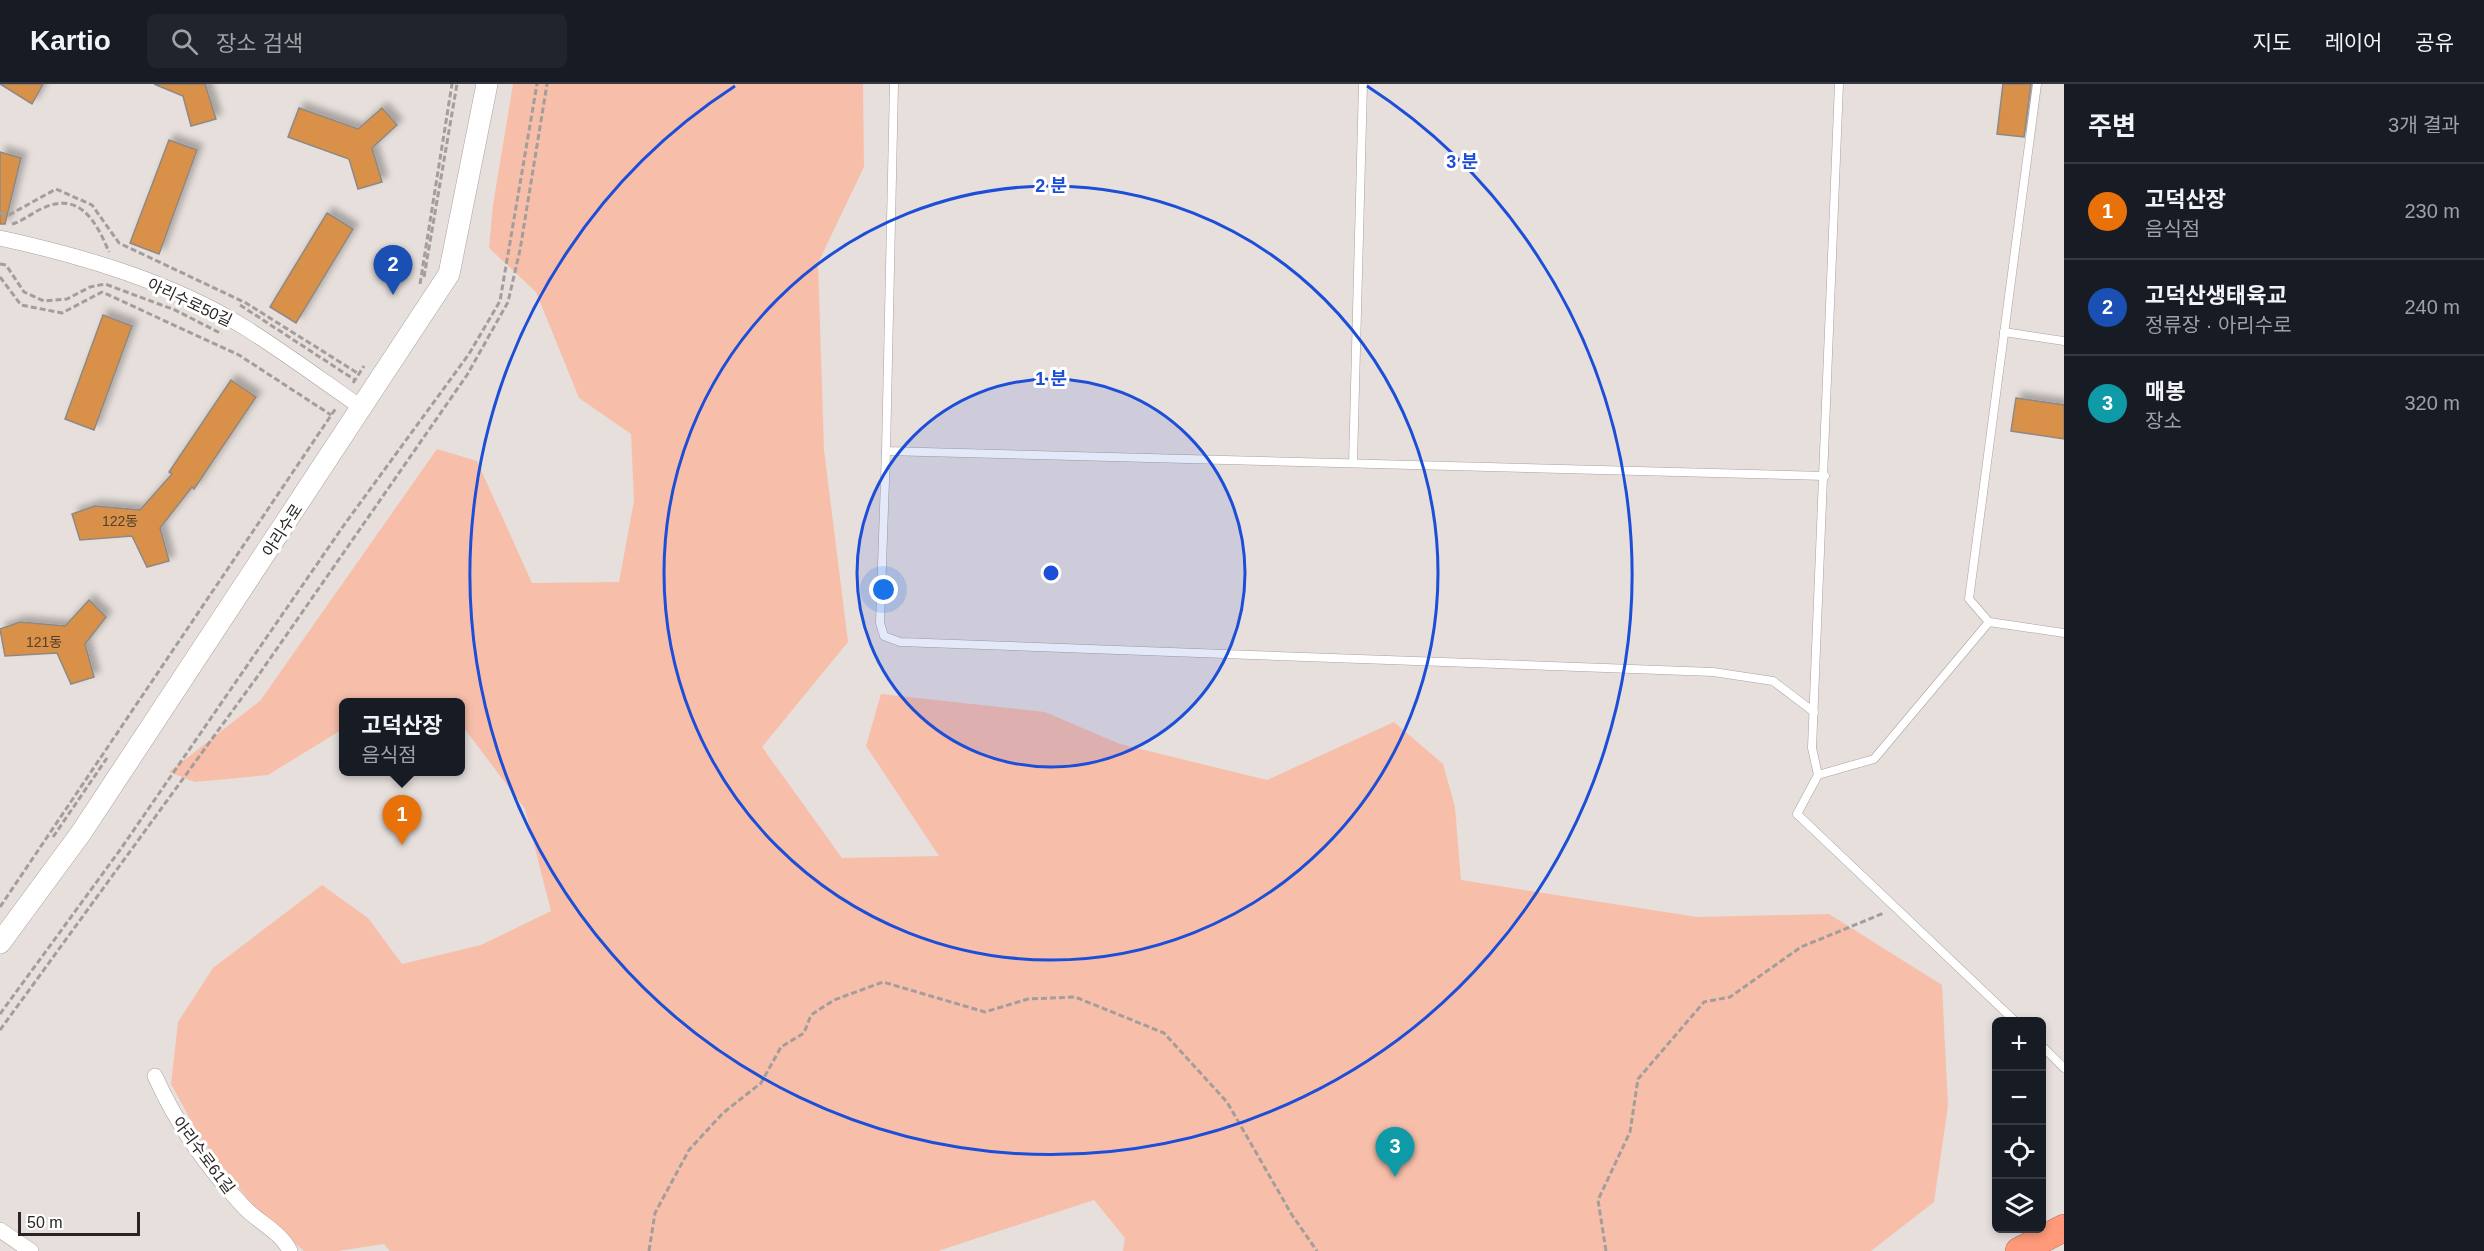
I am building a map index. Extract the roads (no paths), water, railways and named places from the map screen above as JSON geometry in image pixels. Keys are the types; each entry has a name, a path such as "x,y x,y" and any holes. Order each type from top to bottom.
{"highway":[{"path":"2019,1251 2064,1228"}],"main road":[{"name":"아리수로","path":"0,943 81,833 346,404 448,274 487,84"}],"street":[{"name":"아리수로50길","path":"0,238 69,253 183,295 243,327 346,404"},
{"name":"아리수로61길","path":"155,1076 168,1105 213,1173 245,1209 285,1240 290,1251"},
{"path":"0,1230 31,1251"}],"lane":[{"path":"894,84 880,623 884,636 900,642 1713,672 1773,681 1814,712"},
{"path":"1353,464 1363,84"},
{"path":"1839,84 1825,476 1812,748 1818,775 1797,814 2011,1017"},
{"path":"2037,84 1969,599 1989,622 2064,633"},
{"path":"2004,332 2064,341"},
{"path":"886,451 1825,476"},
{"path":"1818,775 1874,759 1989,622"},
{"path":"2046,1050 2064,1068"}],"place":[{"name":"고덕산생태육교","path":"393,295"},
{"name":"고덕산장","path":"402,845"},
{"name":"매봉","path":"1395,1177"}]}
